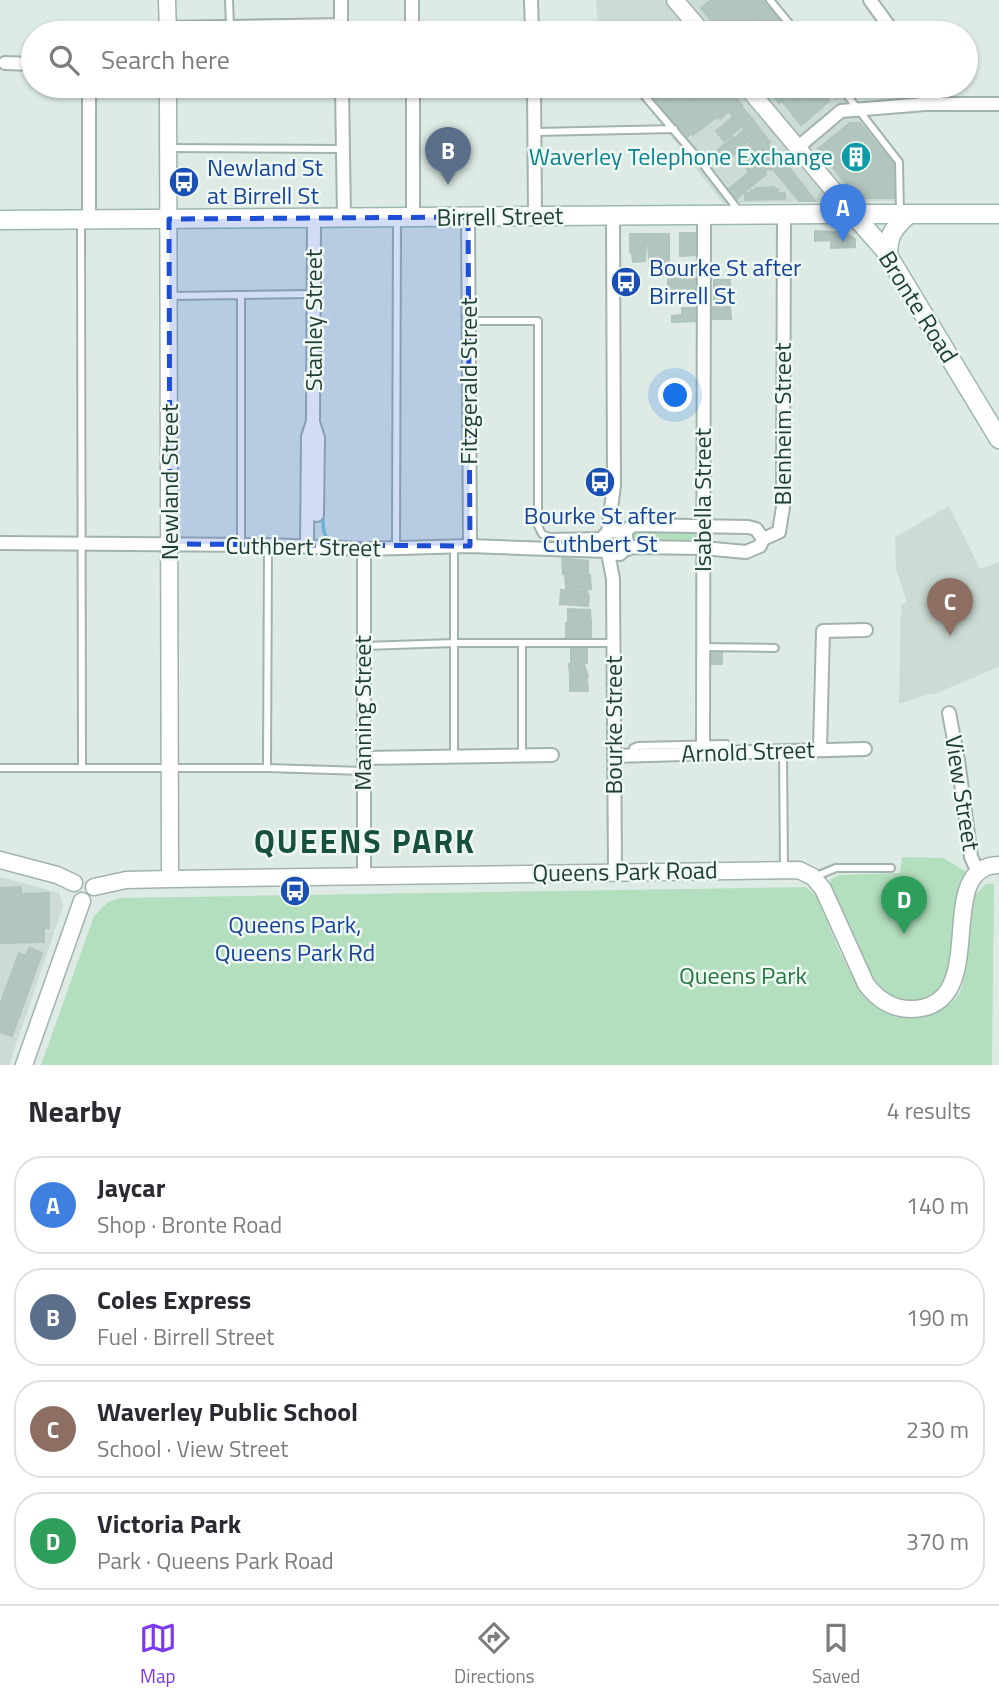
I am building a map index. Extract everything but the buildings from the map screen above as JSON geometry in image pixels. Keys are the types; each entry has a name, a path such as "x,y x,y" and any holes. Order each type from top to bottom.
{"main road":[{"name":"Birrell Street","path":"0,220 999,214"},
{"name":"Bronte Road","path":"854,215 873,234 999,439"},
{"path":"889,259 890,237 904,215"}],"street":[{"path":"167,0 168,21"},
{"path":"341,0 341,21"},
{"path":"412,0 412,21"},
{"path":"531,0 532,21"},
{"path":"675,0 692,21"},
{"path":"870,0 885,21"},
{"path":"5,63 21,64"},
{"path":"85,219 89,98"},
{"name":"Newland Street","path":"168,98 170,879"},
{"path":"342,98 344,218"},
{"path":"405,218 412,98"},
{"path":"535,98 535,216"},
{"name":"Bronte Road","path":"756,98 854,215"},
{"path":"924,98 925,104"},
{"path":"797,148 841,111 925,104 999,104"},
{"name":"Blenheim Street","path":"763,539 779,532 783,507 784,214"},
{"name":"Isabella Street","path":"703,744 704,215"},
{"path":"613,216 614,485 603,544 615,552 627,540 623,533 614,485"},
{"name":"Fitzgerald Street","path":"468,217 470,546"},
{"name":"Stanley Street","path":"314,218 313,421 318,438 317,516"},
{"name":"Stanley Street","path":"307,546 308,438 313,421"},
{"path":"623,533 637,524 755,528 763,539"},
{"path":"606,534 615,530 623,533"},
{"name":"Cuthbert Street","path":"0,543 268,545 364,549 470,546 615,552 633,547 746,551 760,546 763,539"},
{"name":"Manning Street","path":"364,549 364,877"},
{"name":"Bourke Street","path":"615,552 612,579 615,872"},
{"path":"821,749 823,631 866,630"},
{"name":"View Street","path":"949,713 971,857 978,873"},
{"name":"Arnold Street","path":"614,756 865,749"},
{"path":"364,765 454,757 552,755"},
{"path":"0,860 74,883 84,878 91,881 94,887 92,897 82,901 24,1065"},
{"path":"813,877 827,898 866,984 879,999 897,1008 908,1009 928,1006 940,999 951,986 957,968 969,885 978,873 989,866 999,866"},
{"name":"Queens Park Road","path":"94,887 126,880 784,869 799,870 813,877"},
{"path":"74,883 73,894 82,901"}],"lane":[{"path":"229,0 230,21"},
{"path":"770,0 787,21"},
{"path":"647,98 741,215"},
{"path":"849,98 900,162 904,215"},
{"path":"536,132 674,129"},
{"path":"169,148 342,149"},
{"path":"396,548 405,218"},
{"path":"82,768 81,543 85,219"},
{"path":"169,296 313,294"},
{"path":"241,296 241,545"},
{"path":"468,321 538,321 538,526 542,534 550,537 606,534"},
{"path":"267,768 268,545"},
{"path":"454,546 454,757"},
{"path":"522,643 522,755"},
{"path":"363,646 614,643"},
{"path":"703,648 775,648"},
{"name":"Arnold Street","path":"631,755 635,746 726,744"},
{"path":"783,752 784,869"},
{"path":"0,768 267,768 364,765"},
{"path":"813,877 836,869 891,868"}],"highlighted area":[{"path":"468,217 470,546 170,544 169,219"}],"shaded area":[{"path":"596,0 768,0 785,21 598,21"},
{"path":"640,98 845,98 898,165 895,201 723,203"},
{"path":"949,506 980,569 999,562 999,667 932,695 899,704 901,605 907,602 896,569 895,537"},
{"path":"0,877 59,893 63,906 9,1065 0,1065"}],"green space":[{"path":"695,532 696,542 632,542 631,533"},
{"path":"902,857 943,858 965,871 947,984 929,996 913,1001 900,1001 879,987 863,961 829,888 831,879 839,875 900,873"},
{"name":"Queens Park","path":"986,884 994,884 992,1065 41,1065 94,916 108,902 120,898 806,887 816,896 850,972 868,999 887,1013 914,1016 941,1010 959,994 967,962 972,898"}],"waterway":[{"path":"323,519 324,533 333,542"}],"place":[{"name":"Waverley Telephone Exchange","path":"856,157"},
{"name":"Newland St at Birrell St","path":"184,182"},
{"name":"Coles Express","path":"448,185"},
{"name":"Jaycar","path":"843,242"},
{"name":"Bourke St after Birrell St","path":"626,282"},
{"name":"Bourke St after Cuthbert St","path":"600,482"},
{"name":"Waverley Public School","path":"950,636"},
{"name":"Queens Park, Queens Park Rd","path":"295,891"},
{"name":"Victoria Park","path":"904,934"}],"district":[{"name":"QUEENS PARK","path":"365,842"}]}
